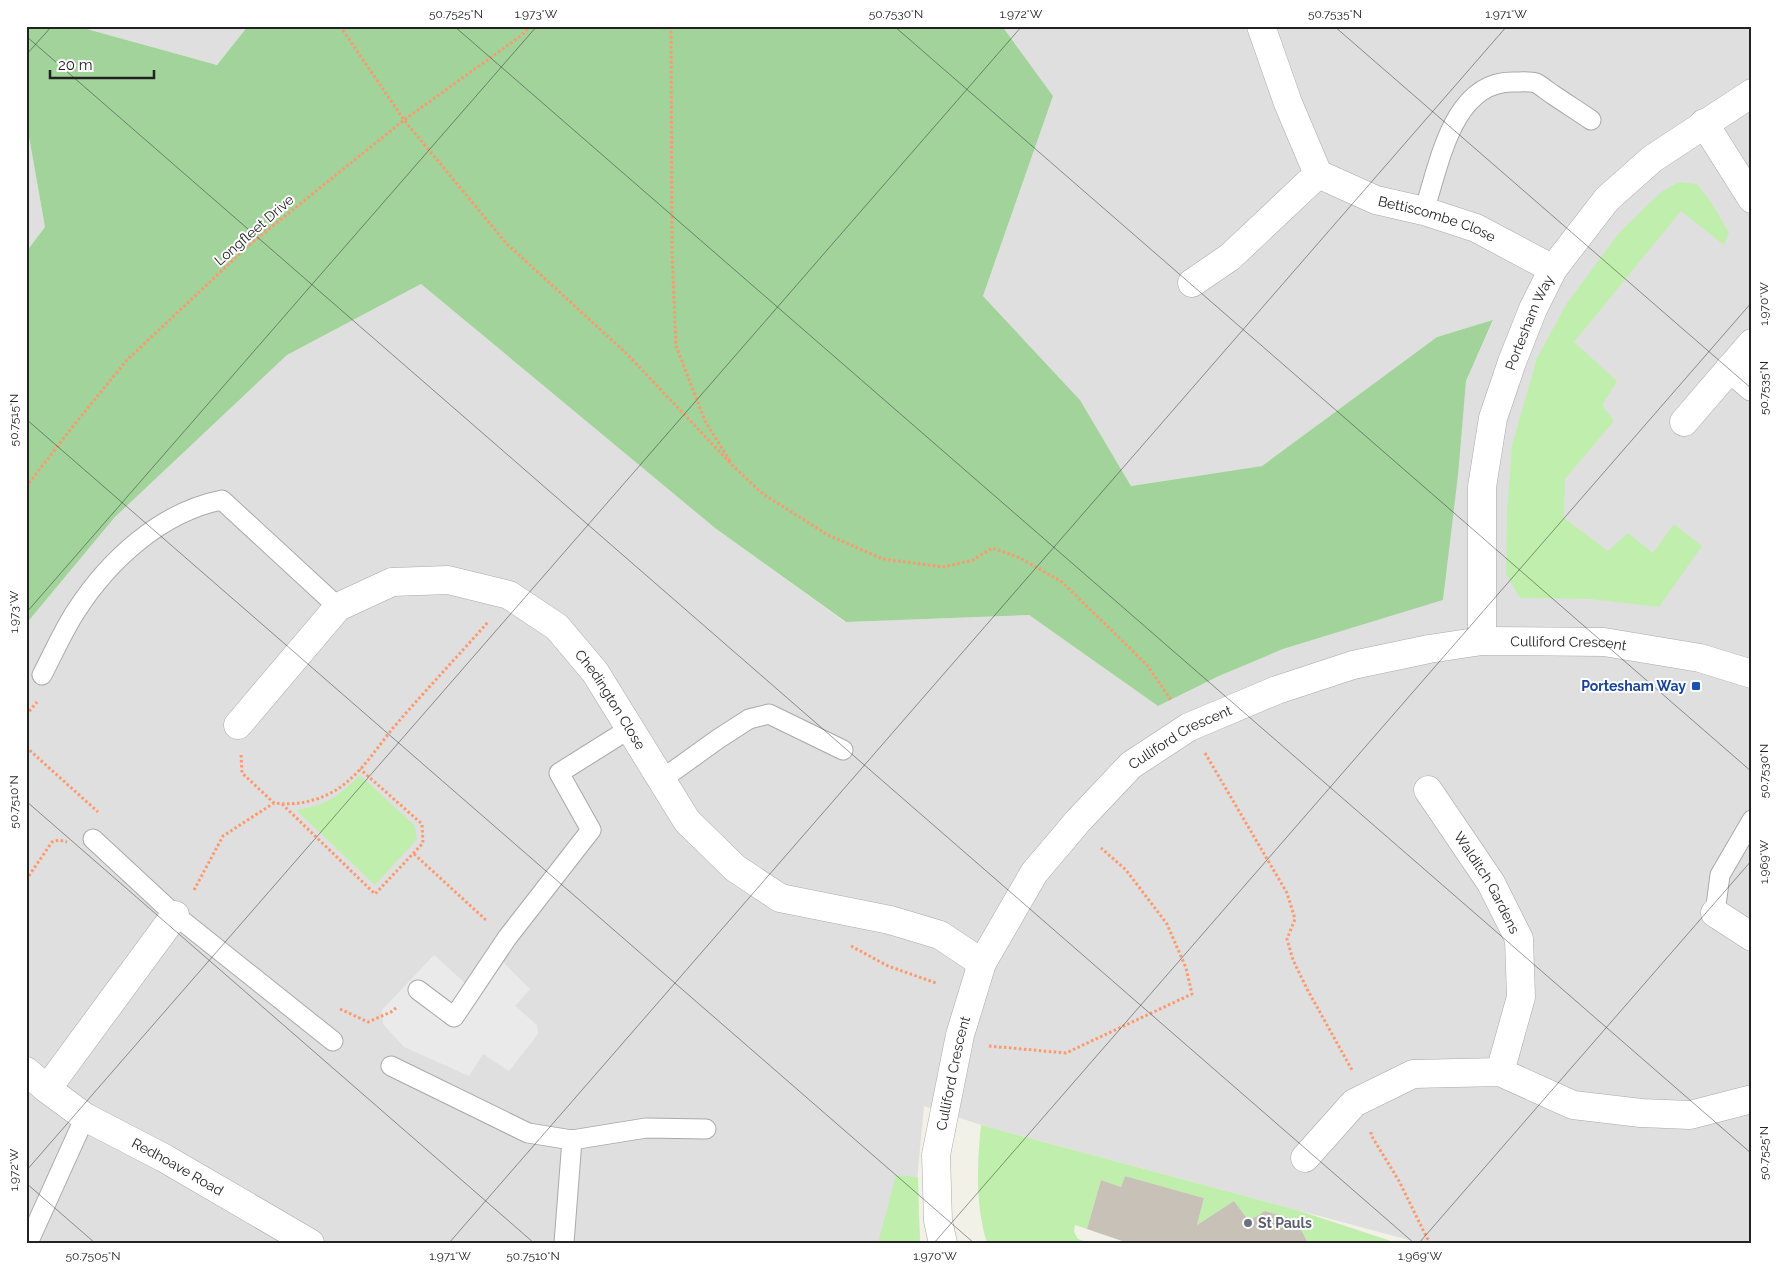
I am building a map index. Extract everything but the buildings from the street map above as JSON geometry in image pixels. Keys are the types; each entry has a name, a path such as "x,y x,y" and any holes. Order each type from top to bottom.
{"street":[{"path":"1192,283 1230,257 1318,174 1288,103 1261,26"},
{"name":"Portesham Way","path":"1482,641 1482,487 1493,418 1533,309 1553,269 1607,199 1652,159 1752,93"},
{"path":"1704,123 1752,199"},
{"name":"Bettiscombe Close","path":"1318,174 1376,200 1424,211 1476,228 1553,269"},
{"path":"1684,422 1752,343"},
{"path":"1730,368 1752,387"},
{"name":"Chedington Close","path":"238,725 338,608 392,582 448,580 509,595 557,627 595,672 687,821 735,868 780,898 890,920 940,934 982,963"},
{"name":"Culliford Crescent","path":"942,1243 938,1221 936,1155 960,1035 982,963 1034,873 1078,821 1131,765 1189,727 1277,690 1353,665 1429,649 1482,641 1604,642 1700,658 1752,674"},
{"name":"Walditch Gardens","path":"1428,790 1491,883 1519,939 1521,996 1500,1072"},
{"path":"47,1089 183,906"},
{"path":"1715,913 1752,937"},
{"name":"Redhoave Road","path":"26,1071 85,1117 164,1158 310,1243"},
{"path":"1305,1158 1354,1103 1413,1074 1500,1072 1573,1105 1641,1113 1690,1115 1752,1099"}],"lane":[{"path":"1424,211 1448,135 1455,121 1467,104 1478,93 1491,85 1508,82 1535,82 1590,120"},
{"path":"42,675 75,612 99,579 142,538 176,515 202,504 222,500 338,608"},
{"path":"661,780 749,719 769,714 843,750"},
{"path":"418,990 454,1017 507,938 591,830 559,773 629,729"},
{"path":"1715,913 1720,875 1752,820"},
{"path":"93,839 183,906 333,1041"},
{"path":"391,1066 528,1133 572,1140 646,1128 706,1128"},
{"path":"28,1243 85,1117"},
{"path":"564,1243 572,1140"}],"path":[{"path":"340,26 404,120 506,243 627,354 734,467 763,494 828,535 883,559 944,567 973,560 992,548 1020,558 1062,582 1147,665 1211,762 1287,893 1295,919 1288,938 1293,960 1367,1097 1372,1135 1399,1180 1431,1243"},
{"name":"Longfleet Drive","path":"26,487 126,361 248,246 404,120 522,35 530,26"},
{"path":"671,26 672,254 676,346 705,421 734,467"},
{"path":"238,725 242,773 274,803 313,801 337,789 360,769 394,727 498,612 529,607"},
{"path":"26,747 105,818"},
{"path":"282,804 376,894 423,843 422,824 360,769"},
{"path":"183,906 223,836 274,803"},
{"path":"26,880 52,842 59,840 88,844 93,839"},
{"path":"960,1035 990,1046 1066,1053 1192,994 1186,968 1166,924 1126,870 1101,848"},
{"path":"414,854 507,938"},
{"path":"846,944 888,966 936,983"},
{"path":"335,1006 368,1022 391,1012 418,990"}],"shaded area":[{"path":"76,26 248,26 217,65"},
{"path":"1002,26 1752,26 1752,1243 1420,1243 981,1125 924,1106 917,1181 920,1243 26,1243 26,624 115,517 287,355 421,284 715,528 845,622 1029,615 1158,706 1219,676 1283,649 1443,600 1466,381 1493,321 1437,337 1262,466 1131,486 1080,400 983,296 1053,96"},
{"path":"26,120 45,227 26,252"},
{"path":"490,949 530,989 515,1006 537,1025 538,1034 509,1071 483,1054 469,1076 404,1047 383,1024 382,1010 434,955 466,984"}],"green space":[{"path":"26,26 76,26 217,65 248,26 1002,26 1053,96 983,296 1080,400 1131,486 1262,466 1437,337 1493,320 1466,381 1458,475 1443,600 1283,649 1219,676 1158,706 1029,615 846,622 715,528 421,284 287,355 115,517 26,624 26,252 45,227 26,120"},
{"path":"1679,182 1697,184 1711,202 1729,233 1724,245 1681,211 1574,342 1617,381 1602,405 1614,421 1565,479 1564,518 1608,551 1628,533 1653,553 1674,524 1702,546 1659,607 1590,599 1520,598 1506,574 1507,512 1512,445 1537,358 1567,303 1619,233 1661,192"},
{"path":"360,775 415,826 417,839 375,885 296,810 324,803 345,789"},
{"path":"981,1125 1297,1210 1397,1243 1308,1243 1296,1220 1265,1211 1249,1221 1234,1201 1197,1225 1204,1198 1125,1176 1121,1187 1101,1180 1087,1229 1075,1225 1074,1232 1078,1239 1090,1243 987,1243 980,1214 978,1184"},
{"path":"896,1175 918,1177 920,1243 878,1243"}],"place":[{"name":"Portesham Way","path":"1696,686"},
{"name":"St Pauls","path":"1248,1223"}]}
